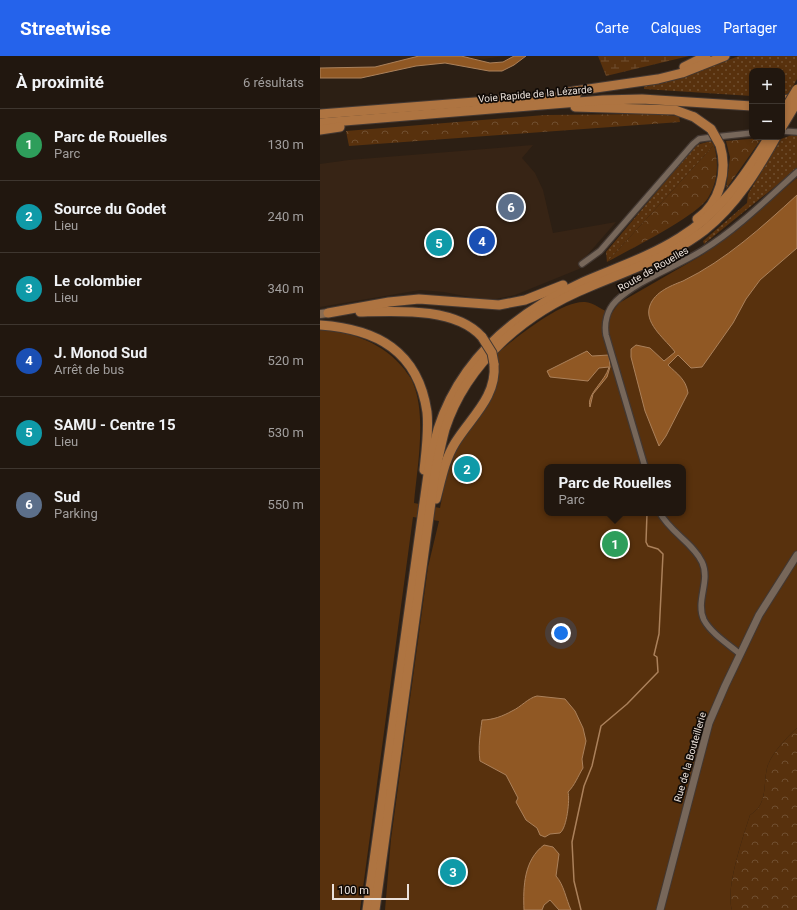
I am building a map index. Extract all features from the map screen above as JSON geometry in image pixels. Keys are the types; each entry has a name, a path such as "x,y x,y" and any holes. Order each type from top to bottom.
{"highway":[{"path":"615,86 676,70 706,56"},
{"path":"501,100 615,86 658,79 682,73 725,56"},
{"path":"785,109 797,88"},
{"name":"Voie Rapide de la Lézarde","path":"322,114 501,100 640,95 749,100"},
{"path":"785,100 797,98"},
{"name":"Voie Rapide de la Lézarde","path":"320,123 548,104 635,99 749,106"},
{"path":"785,105 797,103"},
{"path":"785,122 797,103"},
{"path":"324,314 389,302 419,299 482,305 508,304 525,300 593,273 639,258 700,217 711,204 719,190 724,165 720,145 711,129 694,117 671,110 592,108 548,104"},
{"path":"320,130 354,126 390,118"},
{"path":"375,910 421,545 429,467 438,428 457,388 478,357 504,329 534,307 552,296 679,239 711,214 732,192 770,140"},
{"path":"367,910 421,545 445,429 463,391 486,360 508,335 534,315 555,302 648,263 682,245 705,229 738,196 758,169 771,140"},
{"path":"324,314 395,311 449,318 468,325 482,337 492,353 495,376 488,397 447,458 421,545"},
{"path":"320,325 340,326 373,335 402,356 415,376 427,412 428,432 421,545"}],"street":[{"path":"785,131 797,132"},
{"path":"582,264 600,251 692,144 699,139 749,134"},
{"name":"Route de Rouelles","path":"644,464 606,335 605,327 609,312 614,303 626,293 704,250 731,229 797,172"},
{"path":"662,516 669,527 698,556 702,563 705,582 701,612 704,621 712,630 740,654"},
{"name":"Rue de la Bouteillerie","path":"660,910 709,724 740,654 765,605 797,555"}],"shaded area":[{"path":"320,56 443,56 366,71 320,72"},
{"path":"419,56 461,56 490,63 503,62 514,56 526,56 514,65 502,71 489,71 445,63 416,66 361,78 320,78 320,68 375,67"},
{"path":"443,56 504,56 484,59"},
{"path":"533,145 522,158 535,173 543,190 553,233 616,222 582,261 582,267 515,295 496,299 480,299 444,292 420,290 320,307 320,164 349,160"},
{"path":"797,195 797,248 760,280 746,299 733,323 702,367 691,368 678,355 668,365 683,380 688,393 666,436 659,446 645,411 631,357 631,349 636,345 650,348 664,361 675,352 651,321 649,309 651,303 662,291 699,273 729,253 757,231"},
{"path":"587,351 592,356 609,355 610,367 607,377 593,394 590,407 591,397 593,393 604,378 609,367 599,368 588,381 550,377 547,371"},
{"path":"537,696 565,699 575,711 583,728 586,741 582,759 583,768 568,792 569,796 566,820 562,830 560,833 550,834 545,837 540,835 537,828 526,820 516,802 518,798 506,775 480,761 479,756 482,720 505,715"},
{"path":"544,845 553,847 559,854 556,876 563,888 571,910 559,910 550,900 544,905 542,910 524,910 526,874 532,858"}],"green space":[{"path":"598,56 689,56 606,76"},
{"path":"739,56 797,56 797,79 788,96 785,96 785,68 749,68 749,96 644,89 644,86 678,78"},
{"path":"652,114 679,116 680,122 349,146 346,131 545,115"},
{"path":"792,135 797,136 797,169 704,244 703,241 747,203 748,194 780,140 785,140 785,138"},
{"path":"749,139 761,140 726,189 730,157 726,141"},
{"path":"711,141 714,145 607,262 606,252 696,145"},
{"path":"714,145 717,159 717,172 714,185 708,198 691,214 677,223 607,262"},
{"path":"797,178 797,728 775,752 769,763 764,794 760,806 750,815 739,849 733,877 730,901 732,910 385,910 391,839 428,567 439,521 413,517 360,910 320,910 320,328 356,336 378,346 397,361 411,378 417,396 420,426 419,458 414,503 440,508 446,473 450,460 461,441 486,408 497,384 497,353 526,330 564,307 575,303 588,302 611,314 619,303 704,254"},
{"path":"797,728 797,910 732,910 730,901 733,877 739,849 750,815 760,806 764,794 769,763 775,752"}],"waterway":[{"path":"581,910 574,881 572,842 584,786 592,766 601,726 627,704 658,672 657,657 654,655 659,634 663,554 658,549 648,546 646,542 647,516"}],"place":[{"name":"Sud","path":"511,207"},
{"name":"J. Monod Sud","path":"482,241"},
{"name":"SAMU - Centre 15","path":"439,243"},
{"name":"Source du Godet","path":"467,469"},
{"name":"Parc de Rouelles","path":"615,544"},
{"name":"Le colombier","path":"453,872"}]}
